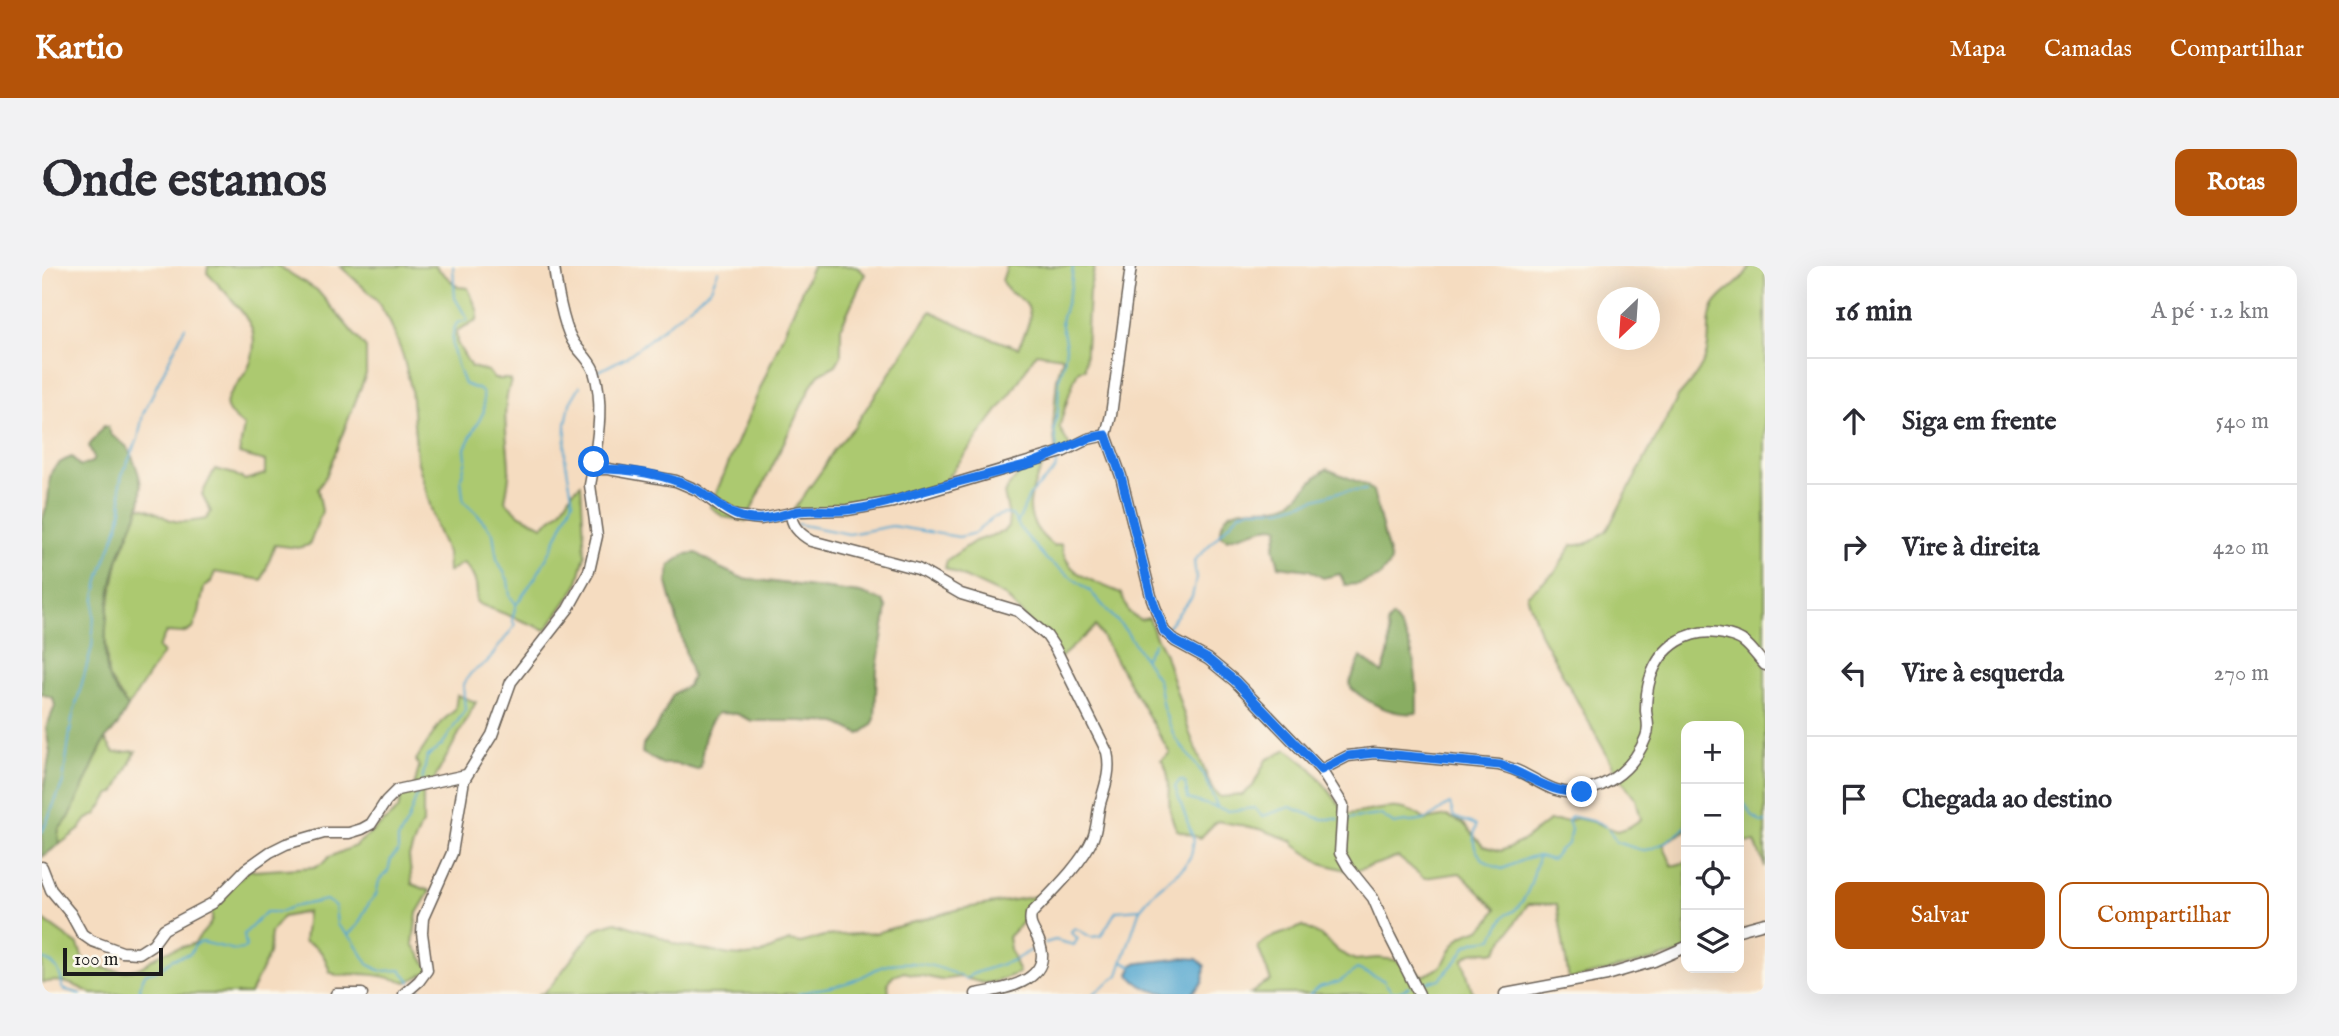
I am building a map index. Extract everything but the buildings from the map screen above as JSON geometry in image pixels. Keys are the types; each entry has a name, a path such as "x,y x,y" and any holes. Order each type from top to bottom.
{"street":[{"path":"1130,266 1111,415 1106,435 1121,476 1151,596 1164,631 1175,641 1208,659 1235,681 1321,770 1340,797 1343,816 1340,853 1348,867 1368,889 1416,988"},
{"path":"412,988 427,967 422,933 423,918 452,853 466,775 492,735 511,682 568,609 589,571 597,536 590,485 599,426 594,374 588,360 567,330 551,267"},
{"path":"593,469 608,469 676,481 697,490 723,509 746,518 761,519 791,513 847,510 893,502 1057,453 1088,439 1106,435"},
{"path":"791,513 793,523 812,541 918,569 961,594 1018,611 1048,636 1107,752 1107,779 1097,812 1093,838 1060,885 1031,914 1030,926 1042,949 1037,970 1014,986 976,994"},
{"path":"1321,770 1348,756 1374,753 1500,765 1519,771 1552,789 1582,792 1617,777 1635,758 1648,729 1646,710 1650,679 1658,662 1676,641 1696,633 1720,633 1735,637 1744,642 1765,665"},
{"path":"42,867 51,890 71,914 82,933 92,941 122,952 139,953 153,944 164,929 213,903 246,869 270,852 324,832 349,833 362,829 376,817 397,790 466,775"},
{"path":"1744,929 1765,923"},
{"path":"1505,994 1607,975 1654,961 1681,949"},
{"path":"336,994 362,994"}],"green space":[{"path":"208,266 278,266 317,290 366,348 366,374 327,474 318,489 322,511 309,545 298,548 275,545 262,580 215,572 211,582 204,587 193,629 182,633 166,632 158,648 163,653 128,707 108,676 105,624 119,558 140,507 175,521 206,519 211,512 202,494 215,469 245,480 265,474 265,461 239,454 244,426 228,411 226,404 251,362 253,333 240,310 207,273"},
{"path":"340,266 435,266 458,287 468,288 478,312 477,320 456,331 457,343 471,367 488,371 494,379 511,381 505,414 509,472 505,501 520,515 543,526 561,510 581,484 585,555 577,586 546,630 479,604 476,601 475,580 463,563 448,572 447,553 437,530 417,459 411,388 403,356 389,320 375,298"},
{"path":"812,266 856,266 865,274 841,327 841,356 836,365 819,374 812,384 746,521 724,517 710,507"},
{"path":"1007,266 1095,266 1089,292 1085,369 1079,370 1077,374 1060,425 1070,448 1056,455 1053,425 1057,378 1063,357 1036,353 1012,392 941,486 902,499 792,512 833,451 854,427 931,311 979,334 1018,348 1030,314 1025,302 1008,290 1002,281"},
{"path":"1750,266 1765,266 1765,867 1755,842 1744,843 1744,721 1681,721 1681,834 1663,843 1672,866 1681,863 1681,953 1569,980 1557,904 1528,904 1496,951 1474,952 1463,960 1473,994 1250,994 1271,981 1258,947 1267,939 1303,926 1355,960 1395,960 1423,976 1439,968 1458,940 1482,928 1496,909 1460,873 1424,878 1398,857 1352,872 1321,863 1294,845 1293,841 1260,829 1217,821 1200,838 1177,830 1170,811 1168,775 1161,760 1170,753 1096,626 1059,659 1052,647 1005,596 945,568 947,560 975,541 1003,532 1008,526 1009,517 1004,493 1020,472 1019,466 1045,462 1031,496 1031,517 1036,527 1054,546 1061,544 1064,555 1075,570 1091,581 1121,593 1129,612 1140,620 1149,618 1164,652 1190,734 1212,789 1220,797 1242,795 1253,786 1266,760 1287,749 1312,769 1347,814 1397,808 1416,813 1426,820 1447,816 1463,823 1483,846 1501,851 1521,842 1549,821 1577,818 1617,831 1629,827 1641,819 1636,799 1619,777 1540,633 1527,595 1556,571 1572,545 1586,544 1607,530 1678,397 1701,367 1707,353 1709,321 1713,307"},
{"path":"104,426 129,450 140,479 140,503 115,570 105,647 108,675 128,707 116,728 105,739 69,818 59,829 60,844 42,857 43,793 50,752 46,728 55,706 53,698 42,694 42,522 53,469 72,457 80,466 92,462 94,458 89,446"},
{"path":"1327,469 1366,485 1373,491 1391,562 1379,577 1359,584 1345,585 1340,574 1323,578 1309,570 1279,566 1274,548 1279,527 1271,526 1227,539 1221,535 1223,522 1228,515 1237,510 1282,506 1291,502"},
{"path":"697,553 742,578 860,593 883,601 887,609 877,668 875,719 871,726 860,734 837,723 752,721 737,714 718,713 707,731 701,767 697,770 677,764 662,764 642,753 643,745 658,725 673,694 688,686 692,677 667,583 670,565 686,554"},
{"path":"1392,617 1411,650 1416,675 1417,713 1399,713 1382,708 1351,688 1350,682 1361,657 1382,673 1389,648 1387,624"},
{"path":"457,695 476,702 433,782 423,785 423,825 409,856 412,884 430,891 417,913 413,944 431,971 407,982 364,974 338,976 330,972 318,949 304,942 307,912 283,917 271,932 269,954 250,994 92,994 68,983 42,983 42,919 78,945 83,959 111,970 133,970 157,956 195,943 211,922 208,906 250,869 254,871 314,867 355,846 398,810 401,797 414,787 419,767 416,760 441,722 455,710"},
{"path":"105,739 114,753 136,751 115,793 110,794 96,815 87,819 79,830 60,844 59,829 69,818"},
{"path":"1049,894 1008,937 1019,973 994,982 983,983 960,977 941,980 904,972 893,976 888,982 889,994 538,994 550,987 591,934 600,927 616,922 675,944 746,956 760,954 789,941 801,943 824,936 875,933 960,909"}],"water":[{"path":"1197,959 1205,966 1203,982 1192,994 1165,993 1149,989 1129,974 1134,964"}],"waterway":[{"path":"453,266 455,298 468,320 457,323 454,330 454,353 464,384 480,390 483,394 484,411 465,448 466,459 461,478 463,497 464,502 493,533 497,559 508,580 510,596 516,604"},
{"path":"1057,449 1054,429 1058,410 1059,378 1066,347 1061,321 1071,287 1073,266"},
{"path":"597,372 626,357 650,339 711,288 718,271"},
{"path":"42,833 63,782 72,719 92,647 95,598 122,509 122,475 138,439 143,414 185,327"},
{"path":"422,781 427,757 442,745 465,710 463,684 471,673 487,662 515,625 512,620 516,605 551,550 573,501 565,458 566,424 570,403 580,386"},
{"path":"1018,522 1029,496 1055,470 1058,458"},
{"path":"1167,627 1192,597 1196,579 1194,561 1240,513 1250,509 1282,509 1339,492 1366,490"},
{"path":"797,524 849,534 892,526 959,537 975,533 992,518 1003,514 1012,515 1047,560 1089,590 1126,631 1158,680 1163,708 1175,738 1204,775 1217,806"},
{"path":"1145,658 1154,643"},
{"path":"1093,994 1118,975 1140,909 1154,892 1185,866 1191,855 1194,840 1175,787 1180,780 1185,782 1188,799 1228,811 1254,808 1263,816 1290,807 1321,819 1339,819"},
{"path":"348,935 358,925 376,895 379,881 388,871 391,859 398,851 398,839 408,821 419,789"},
{"path":"1345,819 1381,815 1394,824 1417,821 1428,819 1450,804 1454,817 1476,825 1474,843 1478,853 1491,865 1502,869 1530,857 1539,856 1552,860 1559,850 1568,844 1571,829 1568,821 1571,816 1600,823 1608,828 1616,842 1643,850 1654,848 1681,830"},
{"path":"1744,804 1751,815 1762,823 1765,822"},
{"path":"1418,985 1440,979 1467,945 1493,939 1506,915 1516,909 1525,898 1538,857"},
{"path":"141,994 139,986 146,973 157,970 173,959 190,954 195,945 202,942 235,950 244,949 244,934 266,912 280,912 326,900 335,906 337,925 354,941 368,964 381,971 401,970 411,982"},
{"path":"1045,943 1055,940 1074,945 1078,938 1071,933 1075,928 1091,937 1101,936 1116,911 1140,909"},
{"path":"798,994 851,982 881,967 902,963 924,964 966,979 972,974 1014,960 1037,947"},
{"path":"42,959 58,970 62,988 65,990"},
{"path":"1123,962 1133,967"},
{"path":"1310,994 1319,987 1339,982 1357,969 1383,980 1392,992 1409,987"},
{"path":"417,988 427,994"},
{"path":"66,990 82,994"}],"route":[{"path":"594,462 593,469 631,472 676,481 697,490 736,516 761,519 801,511 847,510 893,502 920,492 1034,462 1095,436 1106,435 1121,476 1151,596 1164,631 1175,641 1208,659 1235,681 1321,770 1348,756 1374,753 1500,765 1519,771 1552,789 1582,792"}]}
